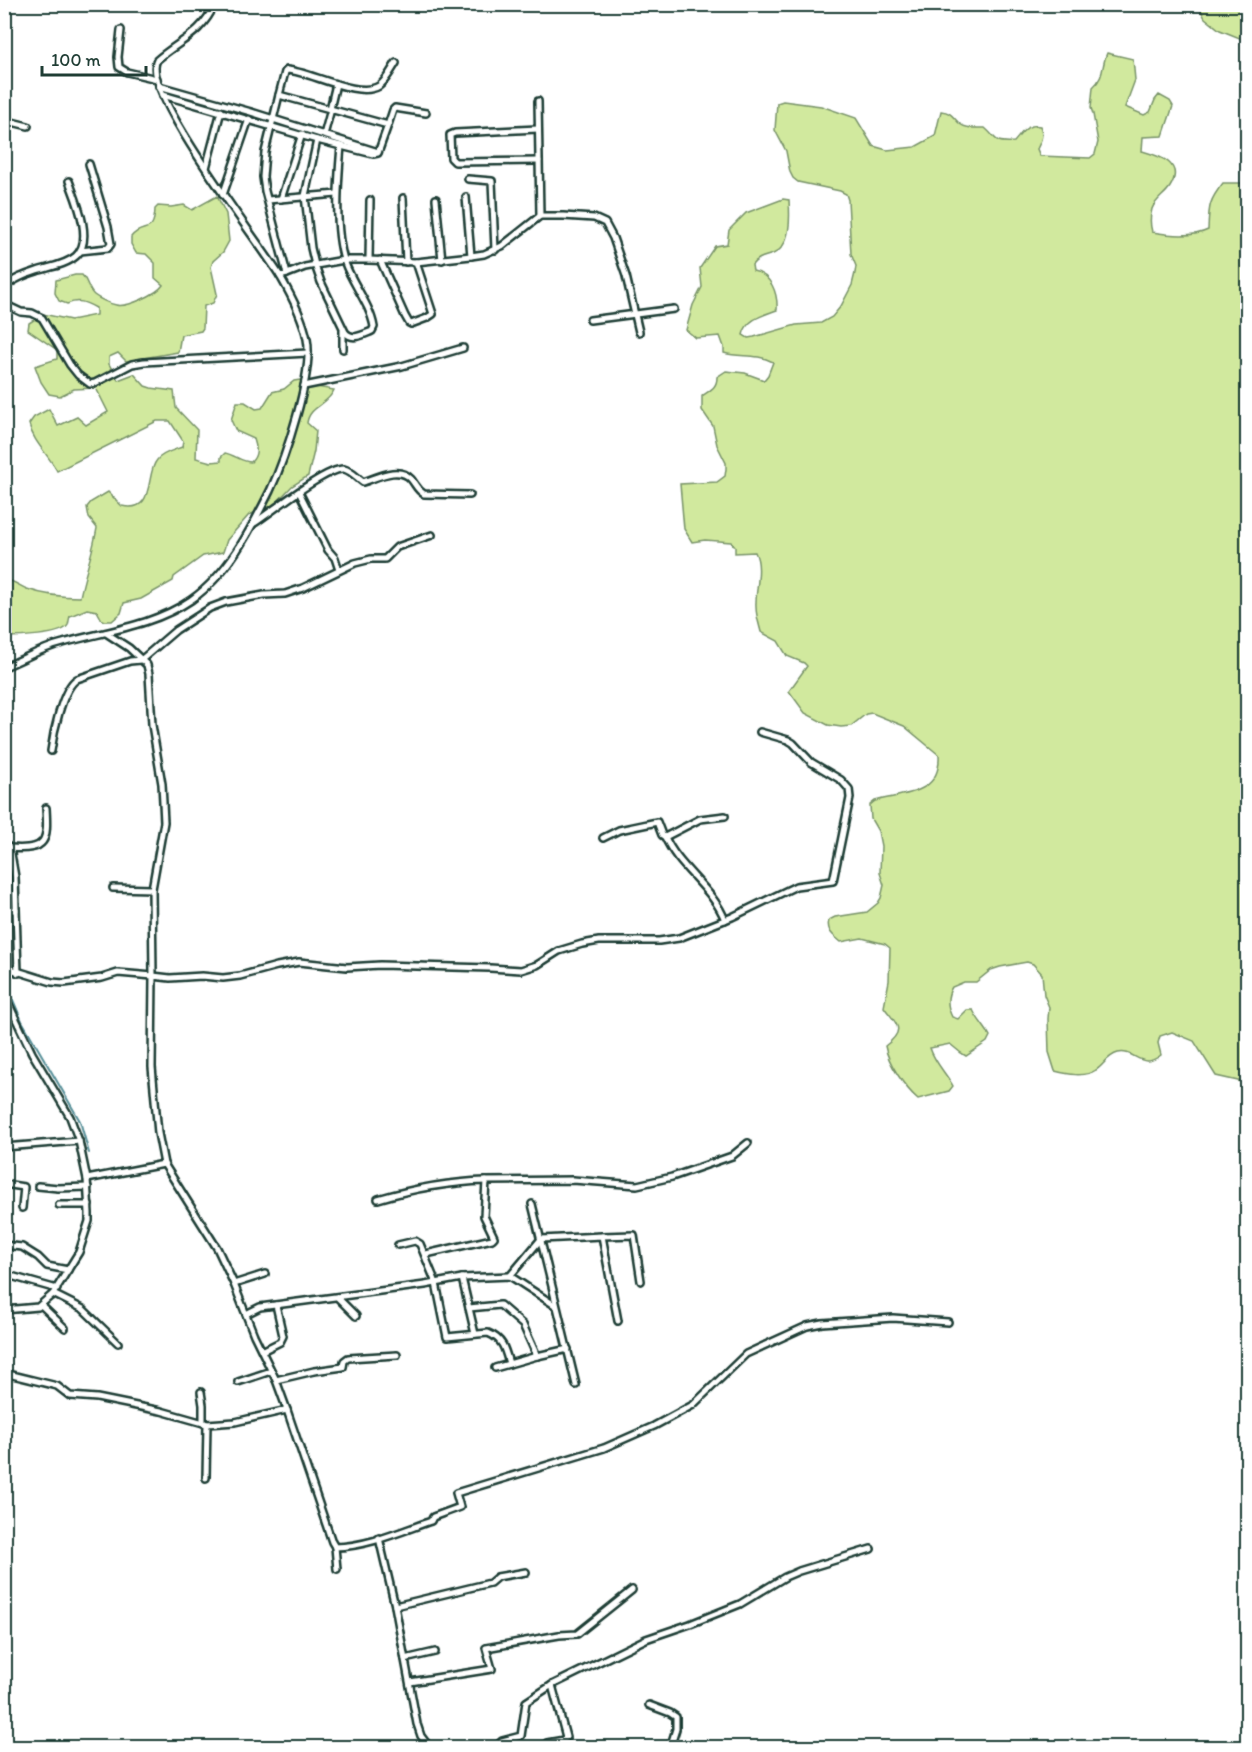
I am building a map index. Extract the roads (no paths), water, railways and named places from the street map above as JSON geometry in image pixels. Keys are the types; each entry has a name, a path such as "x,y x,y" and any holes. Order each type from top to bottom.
{"street":[{"path":"4,12 9,4"},
{"path":"215,4 207,19 195,33 155,62 156,79 163,95 223,195 284,275"},
{"path":"121,30 119,67 127,72 156,79"},
{"path":"4,668 42,650 106,633 169,612 200,593 224,569 267,496 280,466 304,386 308,353 307,339 284,275 263,170 285,72 287,70 336,84 362,88 377,87 384,82 396,63"},
{"path":"324,135 336,84"},
{"path":"159,86 302,132 317,140 373,154 378,152"},
{"path":"163,95 249,119 272,122"},
{"path":"279,95 388,125"},
{"path":"537,101 540,216"},
{"path":"378,152 395,108 426,113"},
{"path":"206,168 221,111"},
{"path":"223,195 249,119"},
{"path":"4,120 28,126"},
{"path":"538,129 453,134 450,135 449,140 451,157 454,162 539,161"},
{"path":"302,132 324,135 378,152"},
{"path":"281,199 302,132"},
{"path":"317,140 305,196 308,231 315,265 328,298 343,328 352,338 372,331 374,327 344,260 337,194 341,146"},
{"path":"80,251 108,248 111,244 89,164"},
{"path":"468,179 491,181 495,250"},
{"path":"4,288 22,277 68,261 80,251 84,233 69,182"},
{"path":"268,200 337,194"},
{"path":"466,197 471,256"},
{"path":"403,198 406,262"},
{"path":"436,199 442,260"},
{"path":"369,260 370,200"},
{"path":"284,275 315,265 344,260 416,262 471,256 495,250 540,216 590,217 604,223 617,248 639,332"},
{"path":"380,260 405,316 411,324 433,314 416,262"},
{"path":"4,304 42,318 70,365 90,384 132,364 144,362 308,353"},
{"path":"590,320 674,309"},
{"path":"343,328 343,349"},
{"path":"304,386 402,366 463,348"},
{"path":"251,525 334,470 342,469 352,472 362,482 378,476 401,473 408,476 424,494 470,495"},
{"path":"299,492 328,550 335,558 339,570"},
{"path":"51,752 52,736 71,683 77,679 130,661 141,660 176,630 210,608 226,602 293,592 355,563 371,559 385,559 397,547 432,535"},
{"path":"106,633 121,642 147,665 154,742 164,803 163,835 152,890 152,1067 158,1133 164,1164 217,1248 276,1380 335,1547 337,1569"},
{"path":"4,967 18,973 64,983 102,978 118,973 170,978 231,977 299,962 347,967 380,965 521,970 537,965 560,951 582,944 599,941 659,941 679,938 725,920 793,887 833,881 850,798 849,789 842,780 811,762 793,743 760,732"},
{"path":"4,844 10,848 26,849 42,844 45,841 47,828 46,808"},
{"path":"665,837 700,819 724,816"},
{"path":"603,838 625,828 656,822 679,860 717,904 725,920"},
{"path":"10,848 15,877 18,973"},
{"path":"113,888 152,890"},
{"path":"4,910 16,910"},
{"path":"4,994 32,1053 70,1117 91,1178 88,1187 88,1221 83,1242 56,1294 34,1308 4,1310"},
{"path":"4,1147 79,1141"},
{"path":"378,1199 465,1182 573,1180 637,1185 672,1177 732,1156 748,1143"},
{"path":"91,1178 164,1164"},
{"path":"426,1254 494,1237 484,1216 486,1181"},
{"path":"4,1184 24,1187 22,1208"},
{"path":"38,1186 88,1187"},
{"path":"532,1204 576,1385"},
{"path":"59,1205 89,1205"},
{"path":"510,1276 541,1239 634,1235 641,1281"},
{"path":"602,1236 618,1321"},
{"path":"20,1246 22,1238"},
{"path":"398,1245 415,1241 420,1244 426,1254 436,1283 446,1336 448,1338 488,1333 500,1340 509,1364"},
{"path":"4,1245 20,1246 38,1257 47,1266 68,1270"},
{"path":"4,1274 56,1294 83,1309 118,1343"},
{"path":"234,1284 265,1274"},
{"path":"246,1314 260,1307 338,1298 462,1278 510,1276 556,1306"},
{"path":"462,1278 475,1334"},
{"path":"338,1298 356,1316"},
{"path":"42,1305 65,1328"},
{"path":"262,1351 280,1342 283,1336 276,1305"},
{"path":"469,1308 500,1305 524,1325 537,1356"},
{"path":"335,1547 379,1538 431,1521 433,1517 460,1507 456,1493 604,1448 654,1426 693,1405 746,1354 801,1328 822,1323 893,1318 948,1322"},
{"path":"495,1368 568,1348"},
{"path":"276,1380 344,1367 344,1361 348,1358 398,1355"},
{"path":"238,1382 271,1371"},
{"path":"4,1373 57,1386 70,1396 97,1398 205,1423 235,1422 287,1410"},
{"path":"201,1392 205,1423 206,1478"},
{"path":"379,1538 395,1606 417,1724 430,1748"},
{"path":"495,1748 502,1741 522,1736 523,1711 526,1702 552,1685 646,1639 740,1604 799,1571 871,1549"},
{"path":"395,1606 490,1583 497,1577 526,1572"},
{"path":"410,1682 492,1669 486,1649 577,1634 632,1590"},
{"path":"405,1659 435,1652"},
{"path":"544,1748 547,1743 564,1740 566,1737 552,1685"},
{"path":"649,1706 676,1717 676,1729 670,1748"}],"waterway":[{"path":"4,979 22,1021 80,1121 89,1153"}]}
